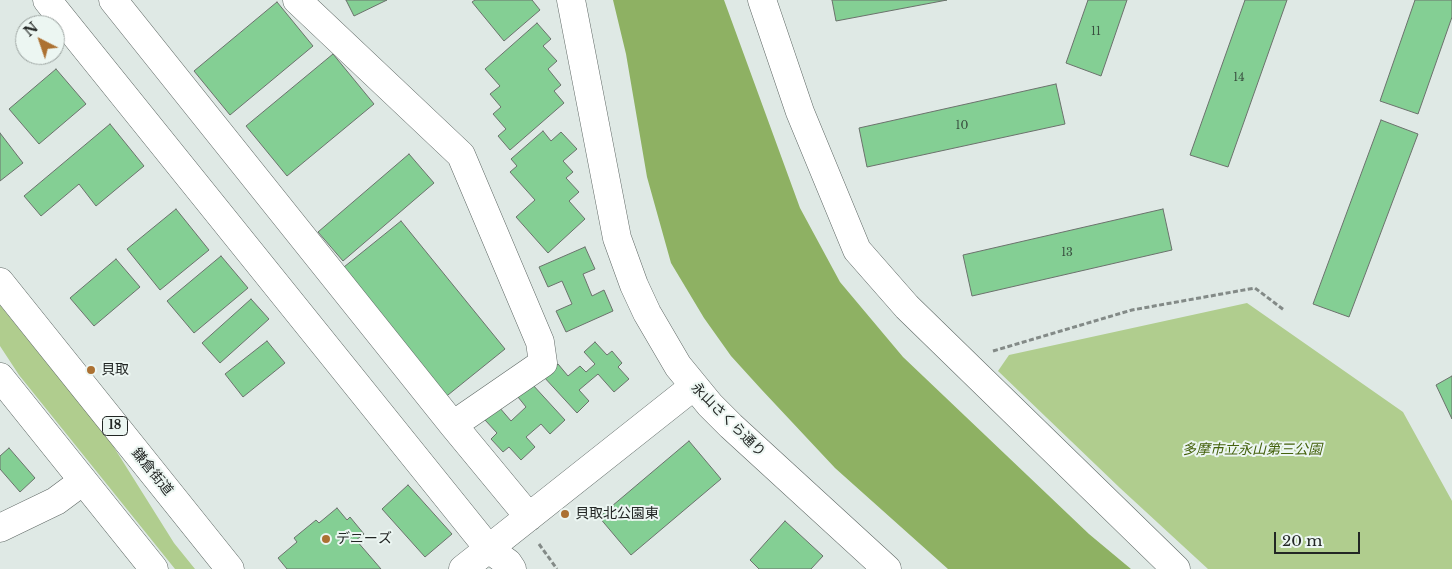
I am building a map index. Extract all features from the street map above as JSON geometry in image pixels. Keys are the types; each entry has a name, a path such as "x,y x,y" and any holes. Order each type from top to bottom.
{"street":[{"path":"47,0 489,548 508,562 512,569"},
{"path":"113,0 453,425 532,528"},
{"path":"298,0 461,155 540,342 543,363 453,425"},
{"name":"永山さくら通り","path":"571,0 617,238 634,285 647,313 674,360 694,386 731,426 887,569"},
{"path":"762,0 800,112 857,250 907,307 1176,569"},
{"name":"鎌倉街道","path":"0,282 230,569"},
{"path":"0,377 154,569"},
{"path":"463,569 489,548 532,528 694,386"},
{"path":"0,528 56,501 83,481"}],"path":[{"path":"965,364 992,352 1132,310 1255,288 1284,310"},
{"path":"532,528 557,569"}],"green space":[{"path":"613,0 724,0 800,208 840,282 903,357 1089,534 1131,569 948,569 835,468 761,389 731,356 704,318 671,263 647,177 626,54"},
{"name":"多摩市立永山第三公園","path":"1247,303 1403,412 1452,501 1452,569 1208,569 998,371 1009,355"},
{"path":"0,305 110,441 174,543 195,569 175,569 19,375 0,346"}],"building":[{"path":"346,0 387,0 354,16"},
{"path":"475,0 532,0 540,10 504,41 472,2"},
{"path":"832,0 947,0 836,21"},
{"path":"1088,0 1127,0 1101,76 1066,63"},
{"path":"1245,0 1287,0 1228,167 1190,155"},
{"path":"1415,0 1452,0 1452,17 1418,114 1380,101"},
{"path":"277,2 313,46 230,115 194,71"},
{"path":"537,23 551,39 543,46 557,61 548,69 561,85 554,91 564,103 510,150 498,136 506,129 493,114 501,107 490,94 500,86 485,69"},
{"path":"333,54 374,104 287,176 246,126"},
{"path":"56,69 86,104 39,144 9,109"},
{"path":"1056,84 1065,124 867,167 859,128"},
{"path":"1381,120 1418,134 1349,317 1313,304"},
{"path":"110,124 144,166 96,206 79,184 41,216 24,196"},
{"path":"543,131 551,141 561,132 577,149 563,161 573,172 566,178 579,192 569,201 585,219 548,253 516,217 535,200 510,172 517,166 511,159"},
{"path":"0,133 23,163 0,181"},
{"path":"409,154 434,183 343,261 318,232"},
{"path":"176,209 209,250 160,290 127,249"},
{"path":"1163,209 1172,250 972,296 963,255"},
{"path":"401,221 505,349 443,399 339,271"},
{"path":"585,247 595,269 583,274 592,296 604,290 613,311 566,332 556,311 572,304 562,281 548,287 539,267"},
{"path":"221,256 248,288 194,333 167,301"},
{"path":"116,259 140,287 94,326 70,298"},
{"path":"251,299 269,319 220,363 202,343"},
{"path":"267,341 285,363 243,397 225,374"},
{"path":"595,342 607,355 612,351 622,363 618,367 629,379 614,392 598,374 579,390 589,401 577,413 543,376 558,364 568,376 580,366 586,372 595,364 584,352"},
{"path":"1452,376 1452,419 1436,385"},
{"path":"532,384 565,420 550,434 541,424 526,437 535,447 521,460 509,447 503,452 491,439 497,433 485,420 499,407 511,421 526,407 518,397"},
{"path":"689,441 721,479 631,555 599,517"},
{"path":"9,448 35,478 20,492 0,469 0,456"},
{"path":"408,485 452,534 425,557 382,509"},
{"name":"デニーズ","path":"337,508 347,520 350,517 364,534 356,540 381,569 287,569 278,558 297,542 294,538 316,520 319,523"},
{"path":"785,521 823,556 811,569 759,569 750,560"}],"place":[{"name":"貝取","path":"91,370"},
{"name":"貝取北公園東","path":"565,514"},
{"name":"デニーズ","path":"326,539"}]}
